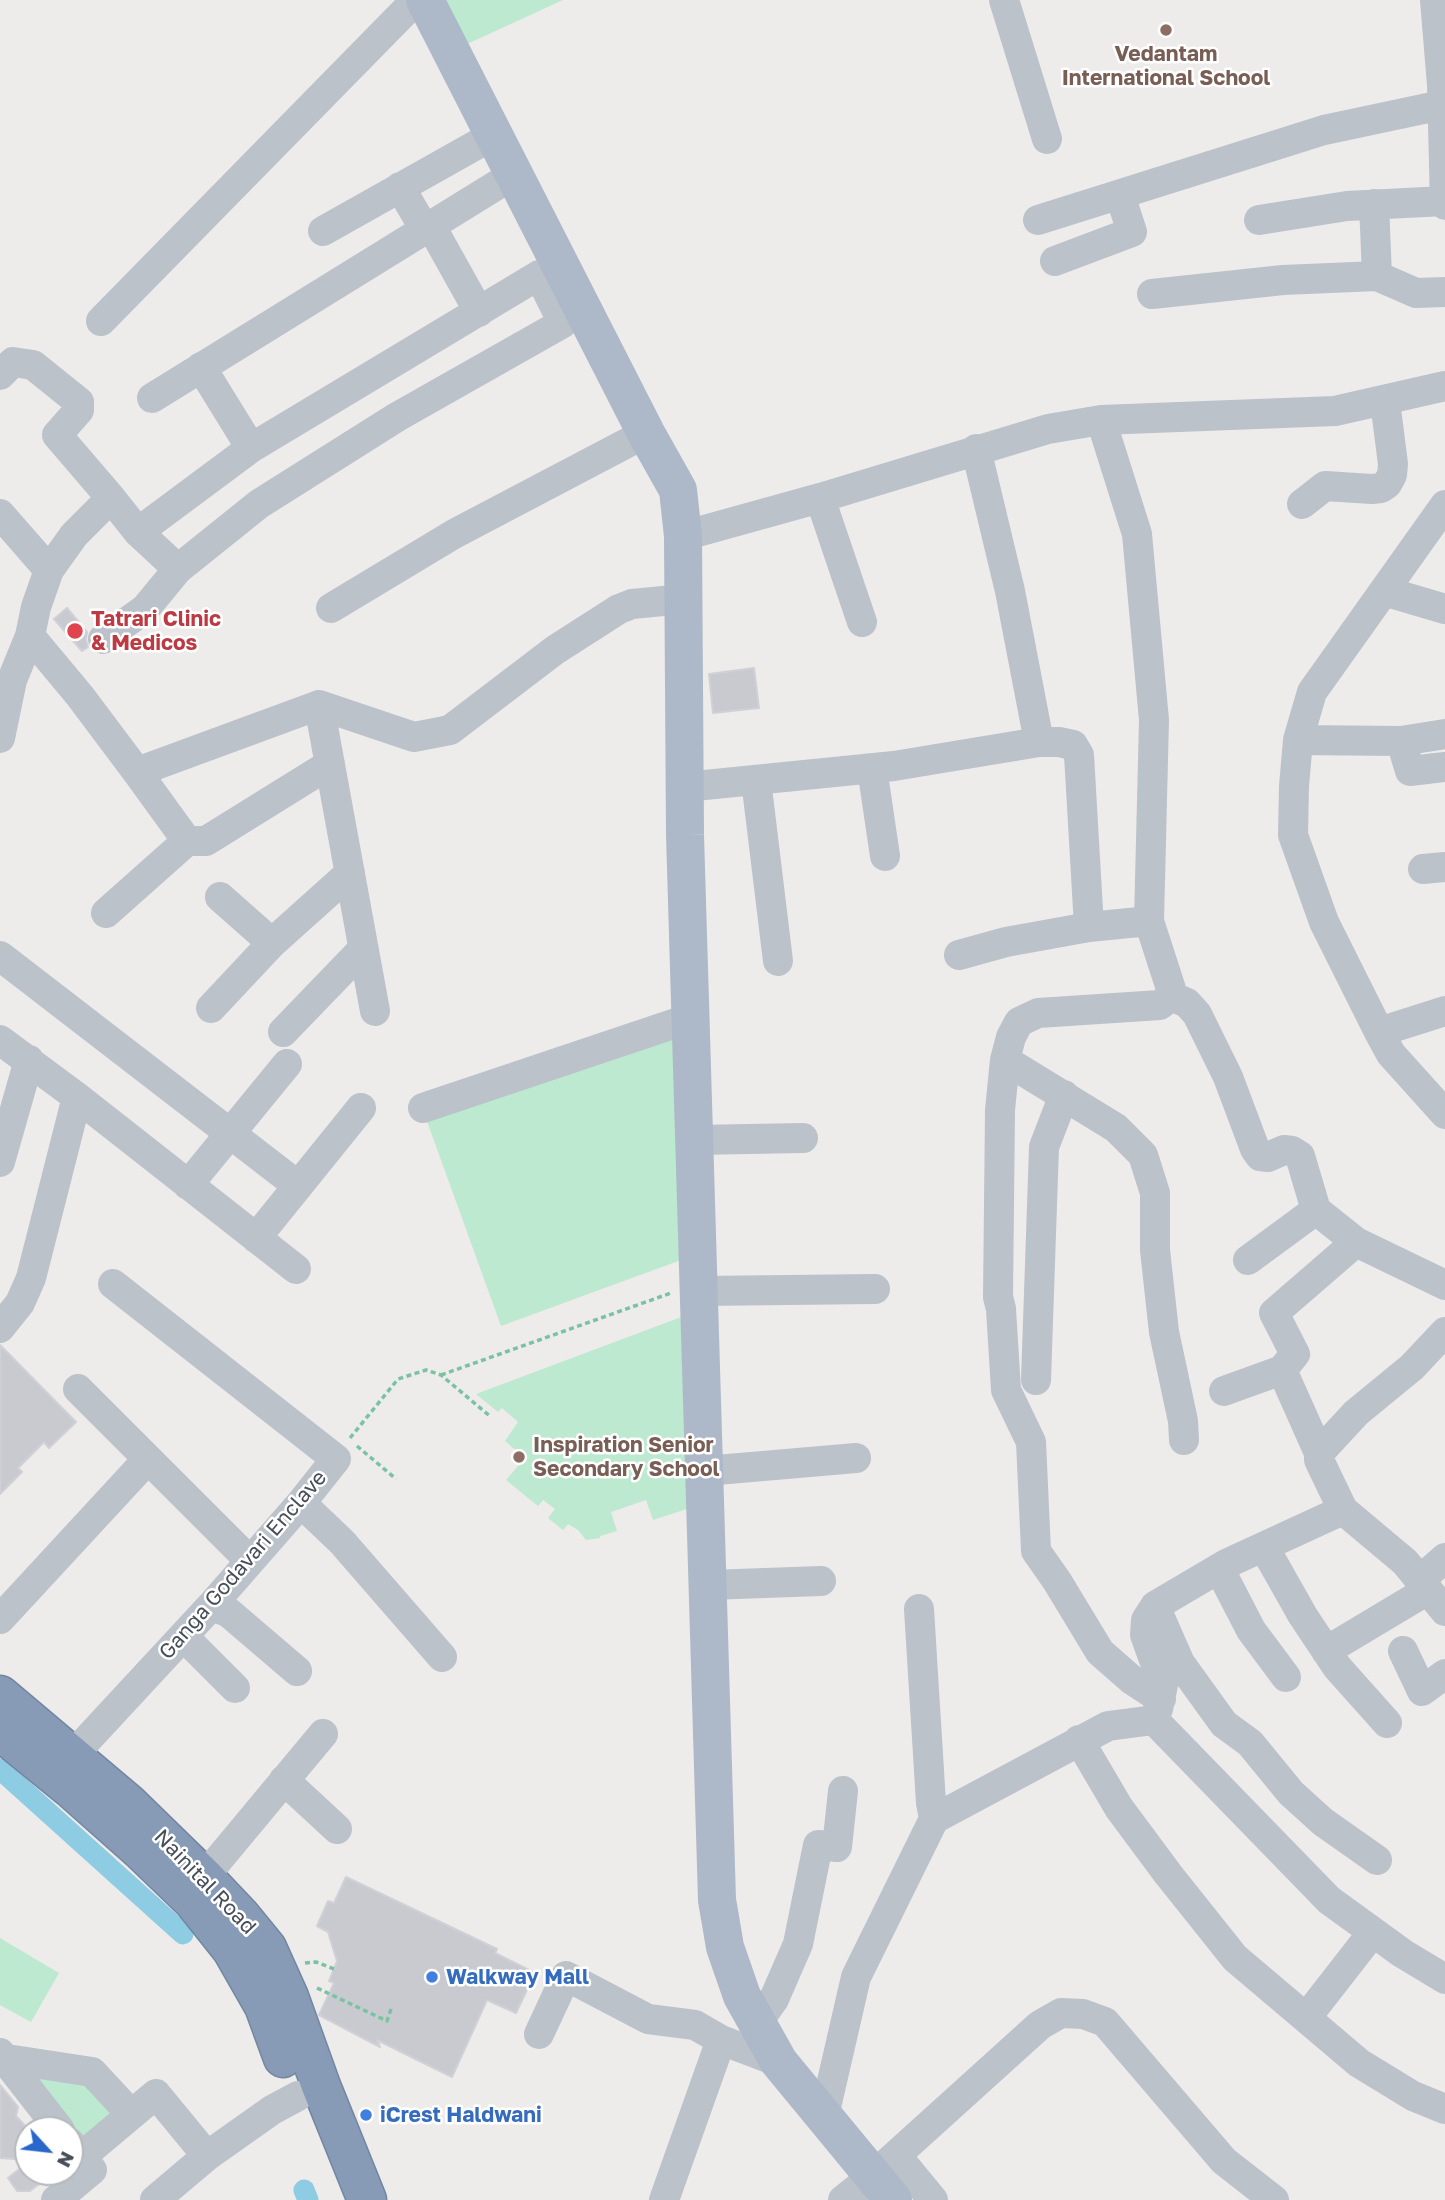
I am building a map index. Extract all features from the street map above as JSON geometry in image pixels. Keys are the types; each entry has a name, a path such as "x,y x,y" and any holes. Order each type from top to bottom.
{"highway":[{"name":"Nainital Road","path":"0,1695 130,1804 204,1877 267,1948 278,1968 367,2200"},
{"name":"Nainital Road","path":"0,1731 141,1851 193,1901 232,1950 264,2006 339,2200"},
{"path":"204,1877 224,1880 270,1925 312,1972 317,2006 306,2042"}],"main road":[{"path":"425,0 492,136 646,433 678,489 683,536 685,787 717,1900 725,1947 742,1996 779,2062 824,2116 887,2177"}],"street":[{"path":"101,321 416,0"},
{"path":"1004,0 1047,139"},
{"path":"1259,220 1348,206 1445,203 1435,0"},
{"path":"1038,220 1324,130 1442,105"},
{"path":"323,231 492,136"},
{"path":"152,398 513,175"},
{"path":"400,187 480,312"},
{"path":"1055,261 1132,232 1120,195"},
{"path":"1374,204 1377,276"},
{"path":"103,639 145,609 178,569 259,504 397,417 563,323 539,275 251,448 138,532"},
{"path":"1152,294 1283,280 1377,276 1416,293 1445,292"},
{"path":"0,375 13,362 33,365 79,402 79,410 57,435 138,532 178,569"},
{"path":"201,367 251,448"},
{"path":"683,536 1048,429 1101,420 1322,412 1385,401 1445,386"},
{"path":"1302,504 1325,486 1372,489 1387,484 1392,475 1393,464 1385,401"},
{"path":"1101,420 1137,534 1154,720 1149,921 1171,996"},
{"path":"331,608 454,534 646,433"},
{"path":"976,449 1010,591 1039,742"},
{"path":"0,738 6,678 30,636 36,607 49,570 74,535 111,498"},
{"path":"820,498 862,622"},
{"path":"1445,505 1312,692 1298,740 1293,835 1324,922 1379,1032 1391,1054 1445,1114"},
{"path":"0,514 49,570"},
{"path":"1384,591 1445,608"},
{"path":"137,772 319,705 414,737 450,730 555,650 619,609 632,604 684,599"},
{"path":"30,636 80,696 187,841"},
{"path":"319,705 375,1011"},
{"path":"1298,740 1401,741 1445,734"},
{"path":"1401,741 1410,771 1445,767"},
{"path":"685,787 872,768 1039,742 1073,745 1079,755 1089,927"},
{"path":"106,914 187,841 206,841 330,764"},
{"path":"872,768 885,856"},
{"path":"756,780 778,961"},
{"path":"211,1008 272,943 350,873"},
{"path":"220,897 272,943"},
{"path":"959,955 1006,942 1089,927 1149,921"},
{"path":"284,1032 363,949"},
{"path":"0,956 297,1185"},
{"path":"1171,996 1160,1005 1038,1013 1019,1022 1011,1037 1005,1060 1000,1110 998,1297 1006,1390 1031,1442 1036,1551 1100,1651 1132,1680 1329,1900 1445,1979"},
{"path":"1171,996 1187,1003 1197,1014 1228,1077 1260,1156 1268,1157 1284,1150 1300,1156 1317,1210 1356,1242 1445,1285"},
{"path":"1379,1032 1445,1011"},
{"path":"423,1108 691,1017"},
{"path":"0,1040 296,1269"},
{"path":"0,1162 29,1060"},
{"path":"1005,1060 1116,1128 1143,1155 1155,1193 1155,1250 1164,1332 1183,1421 1184,1440"},
{"path":"188,1185 287,1064"},
{"path":"1036,1380 1044,1147 1064,1096"},
{"path":"0,1328 20,1303 31,1278 77,1097"},
{"path":"256,1238 361,1108"},
{"path":"695,1140 803,1138"},
{"path":"1248,1260 1317,1210"},
{"path":"1224,1391 1282,1370 1295,1354 1275,1313 1356,1242"},
{"name":"Ganga Godavari Enclave","path":"72,1756 211,1606 301,1503 335,1459 113,1284"},
{"path":"700,1287 875,1289"},
{"path":"1319,1453 1356,1413 1412,1367 1445,1332"},
{"path":"1282,1370 1343,1510 1405,1562 1431,1594"},
{"path":"78,1389 250,1561"},
{"path":"705,1471 856,1458"},
{"path":"0,1619 148,1459"},
{"path":"301,1503 342,1542 442,1657"},
{"path":"1158,1710 1163,1685 1144,1635 1146,1620 1155,1606 1219,1568 1343,1510"},
{"path":"1264,1547 1303,1616 1337,1667 1387,1723"},
{"path":"1326,1651 1431,1594 1445,1558"},
{"path":"1219,1568 1251,1630 1286,1677"},
{"path":"709,1585 821,1581"},
{"path":"211,1606 228,1612 297,1671"},
{"path":"1155,1606 1180,1663 1224,1724 1250,1743 1291,1793 1323,1822 1377,1860"},
{"path":"919,1609 934,1819"},
{"path":"183,1636 236,1688"},
{"path":"1403,1651 1422,1691 1445,1674"},
{"path":"824,2116 856,1977 934,1819 1079,1740 1108,1726 1158,1710"},
{"path":"204,1877 323,1734"},
{"path":"1079,1740 1119,1808 1235,1958 1359,2063 1413,2096 1445,2109"},
{"path":"284,1780 337,1829"},
{"path":"757,2023 774,1999 798,1944 818,1845 837,1847 843,1791"},
{"path":"1306,2018 1373,1932"},
{"path":"539,2034 566,1976 648,2019 695,2025 721,2040 779,2062"},
{"path":"843,2200 887,2177 1041,2025 1061,2013 1083,2014 1105,2021 1224,2161 1274,2200"},
{"path":"664,2200 721,2040"},
{"path":"3,2056 92,2072 131,2114"},
{"path":"3,2056 49,2116"},
{"path":"84,2144 131,2114 156,2094 207,2156"},
{"path":"155,2200 207,2156 272,2109 298,2096"},
{"path":"84,2161 92,2170 84,2177"},
{"path":"887,2177 933,2200"},
{"path":"56,2200 73,2186"}],"path":[{"path":"441,1375 700,1287"},
{"path":"396,1479 349,1439 398,1379 426,1370 441,1375 491,1417"},
{"path":"312,1972 387,2021 391,2009"}],"green space":[{"path":"443,0 563,0 465,45"},
{"path":"674,1034 681,1260 501,1326 424,1113"},
{"path":"684,1316 693,1507 653,1520 646,1500 611,1512 617,1531 600,1538 586,1540 578,1530 568,1524 563,1530 548,1518 555,1509 543,1500 538,1506 506,1480 525,1458 505,1441 518,1422 502,1408 498,1412 476,1394"},
{"path":"0,1938 59,1973 31,2022 0,2005"},
{"path":"24,2073 86,2079 116,2115 84,2142 84,2116 59,2116"}],"building":[{"path":"67,608 87,632 88,647 82,651 54,619"},
{"path":"754,668 759,708 713,713 709,674"},
{"path":"0,1345 76,1422 49,1448 44,1442 18,1468 22,1472 0,1494"},
{"name":"Walkway Mall","path":"346,1877 497,1949 495,1953 535,1973 516,2013 487,2000 452,2077 377,2040 380,2047 319,2015 334,1983 329,1981 337,1961 328,1932 317,1926 328,1901 334,1903"},
{"path":"0,2085 18,2107 14,2116 14,2159 0,2158"},
{"path":"14,2173 14,2186 37,2186 30,2191 17,2191 8,2178"}],"waterway":[{"path":"0,1769 183,1934"},
{"path":"304,2190 308,2200"}],"place":[{"name":"Vedantam International School","path":"1166,30"},
{"name":"Tatrari Clinic & Medicos","path":"75,631"},
{"name":"Inspiration Senior Secondary School","path":"519,1457"},
{"name":"Walkway Mall","path":"432,1977"},
{"name":"iCrest Haldwani","path":"366,2115"}]}
